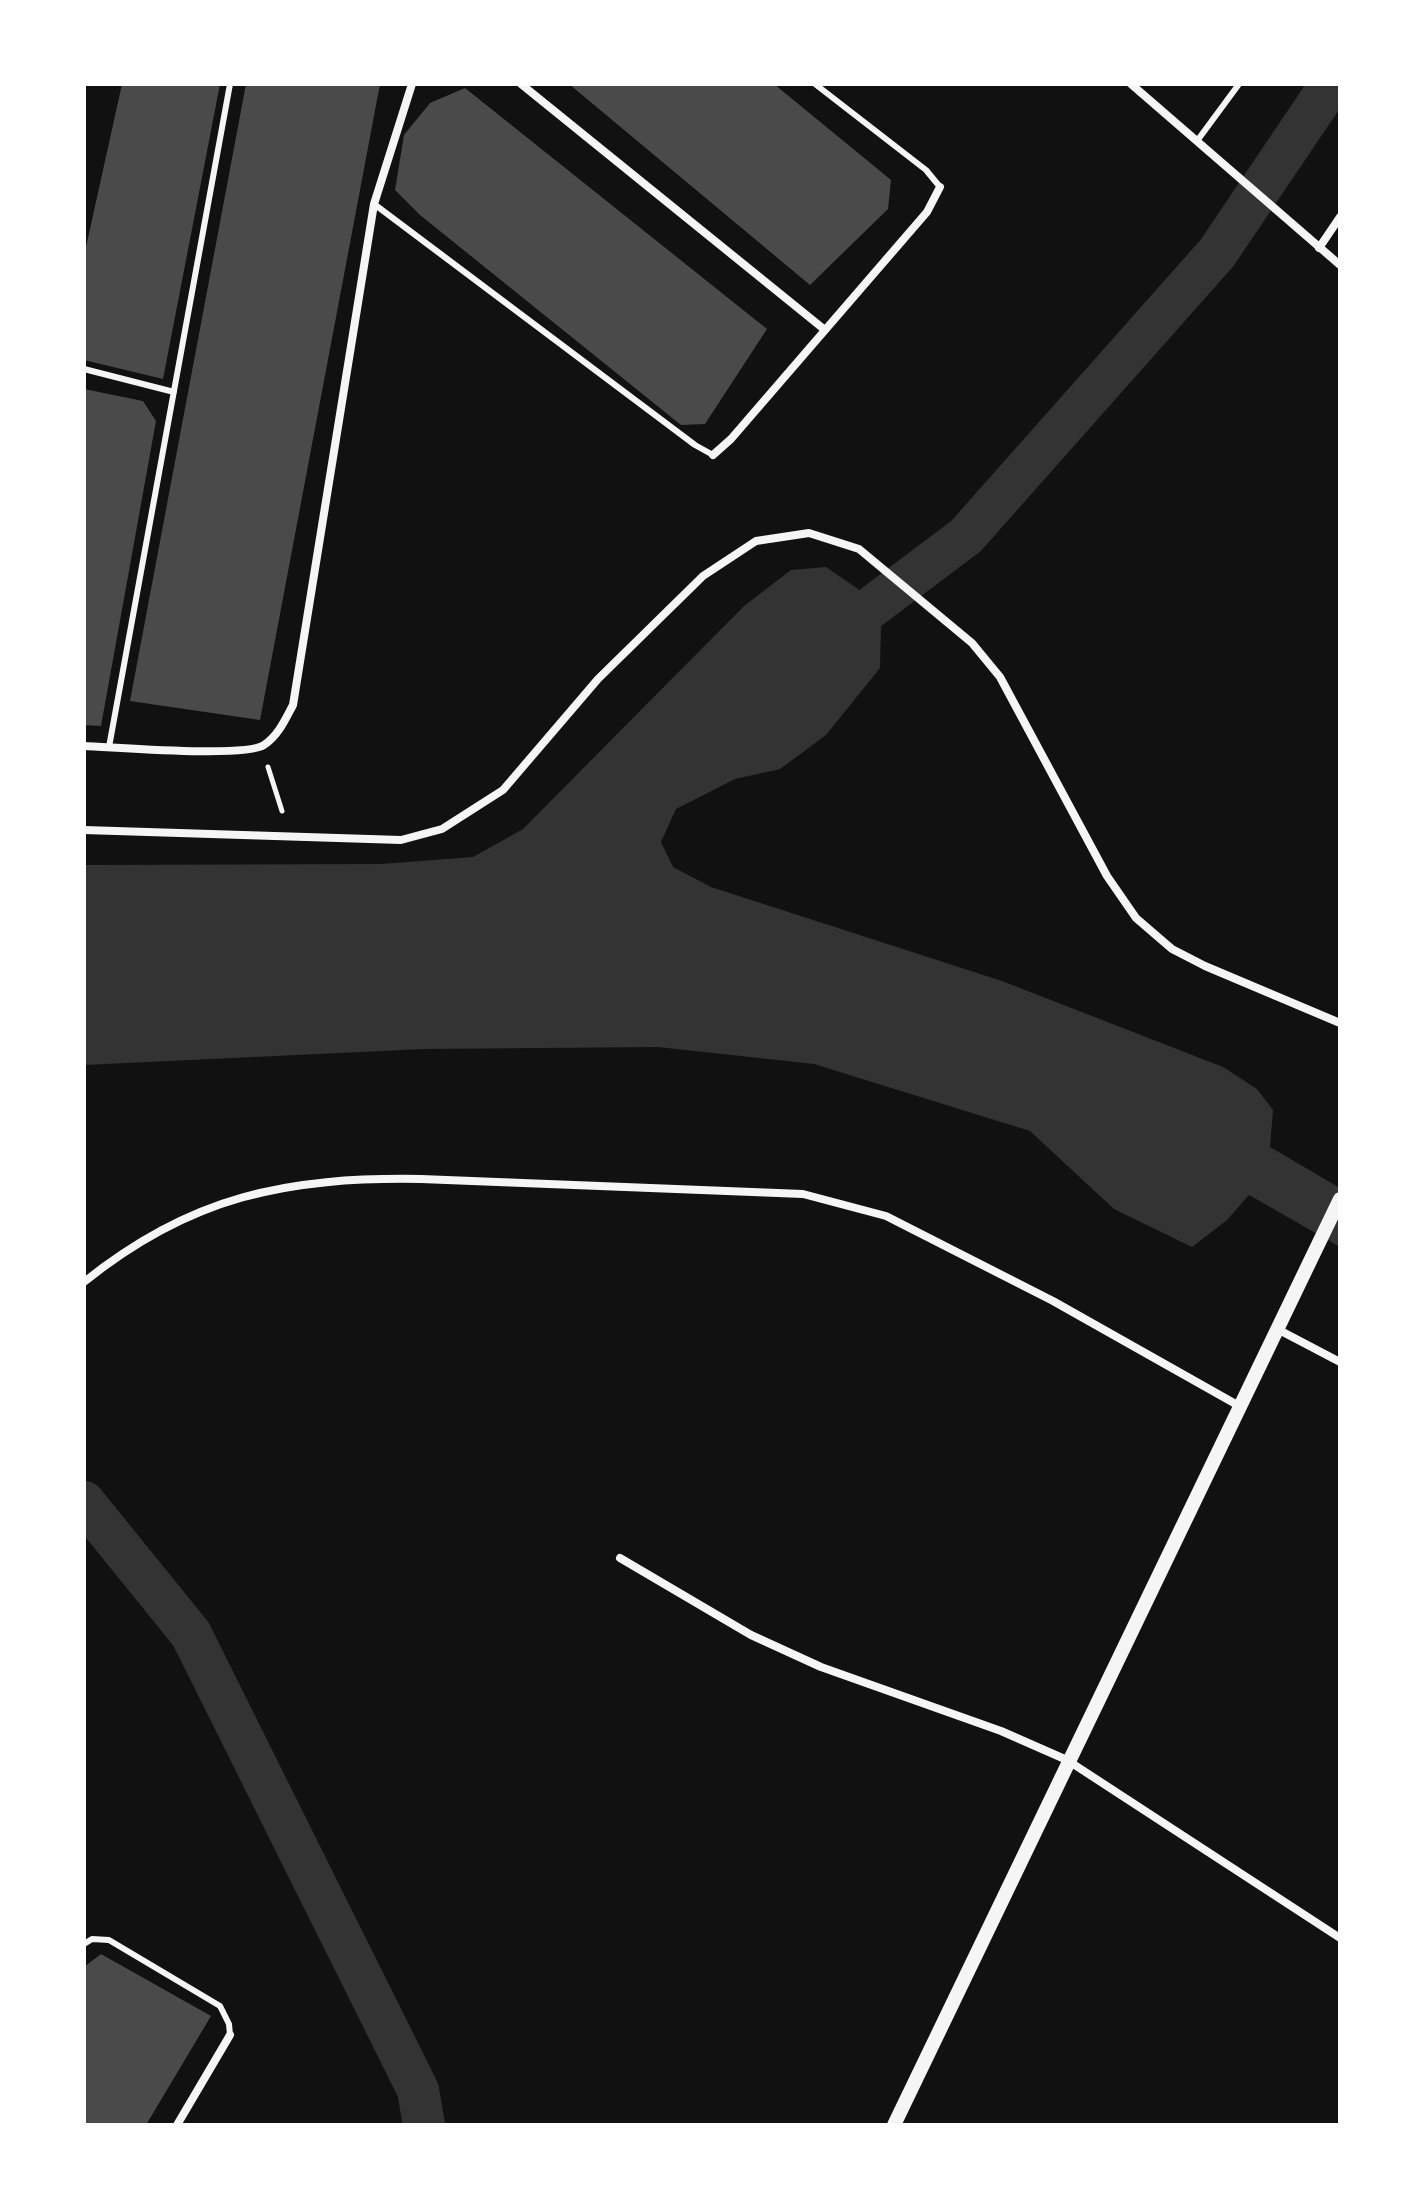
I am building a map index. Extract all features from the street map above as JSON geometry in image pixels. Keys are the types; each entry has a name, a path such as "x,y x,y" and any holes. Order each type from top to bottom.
{"street":[{"path":"84,746 234,750 262,747 279,731 293,705 374,204 412,84"},
{"path":"521,84 825,330"},
{"path":"1131,84 1340,265"},
{"path":"713,455 731,439 927,212 940,187"},
{"path":"1319,248 1340,217"},
{"path":"84,830 401,840 442,829 503,790 598,679 703,576 756,541 809,533 859,549 943,615 1000,677 1107,876 1136,918 1172,949 1205,966 1340,1023"},
{"path":"84,1282 147,1235 187,1214 290,1186 363,1178 803,1194 886,1216 947,1246 1241,1408"},
{"path":"894,2125 1067,1760 1297,1294 1340,1199"},
{"path":"1279,1330 1340,1362"},
{"path":"620,1558 681,1597 765,1642 821,1667 1001,1731 1067,1760 1340,1938"},
{"path":"177,2125 230,2035"}],"lane":[{"path":"109,747 230,84"},
{"path":"815,84 926,170 940,187"},
{"path":"1197,141 1239,84"},
{"path":"374,204 695,445 713,455"},
{"path":"84,369 174,392"},
{"path":"84,1944 92,1939 109,1940 220,2006 229,2024 230,2035"}],"path":[{"path":"262,747 289,836"}],"shaded area":[{"path":"826,567 858,589 881,626 880,668 826,735 780,769 735,779 676,809 661,842 673,867 711,887 1002,981 1223,1067 1257,1089 1273,1110 1270,1147 1340,1188 1340,1247 1249,1195 1227,1220 1192,1247 1114,1209 1030,1131 814,1064 658,1047 424,1049 84,1065 84,865 381,864 473,857 523,829 744,606 791,570"}],"building":[{"path":"122,84 220,84 163,379 84,360 84,256"},
{"path":"246,84 380,84 260,720 130,701"},
{"path":"569,84 774,84 891,180 888,209 810,285"},
{"path":"465,88 767,329 705,424 681,425 420,215 395,190 404,135 430,103"},
{"path":"84,389 143,401 156,421 101,726 84,725"},
{"path":"101,1954 211,2016 146,2125 84,2125 84,1967"}],"waterway":[{"path":"825,642 966,536 1217,253 1331,84"},
{"path":"84,1502 191,1634 418,2090 424,2125"}]}
